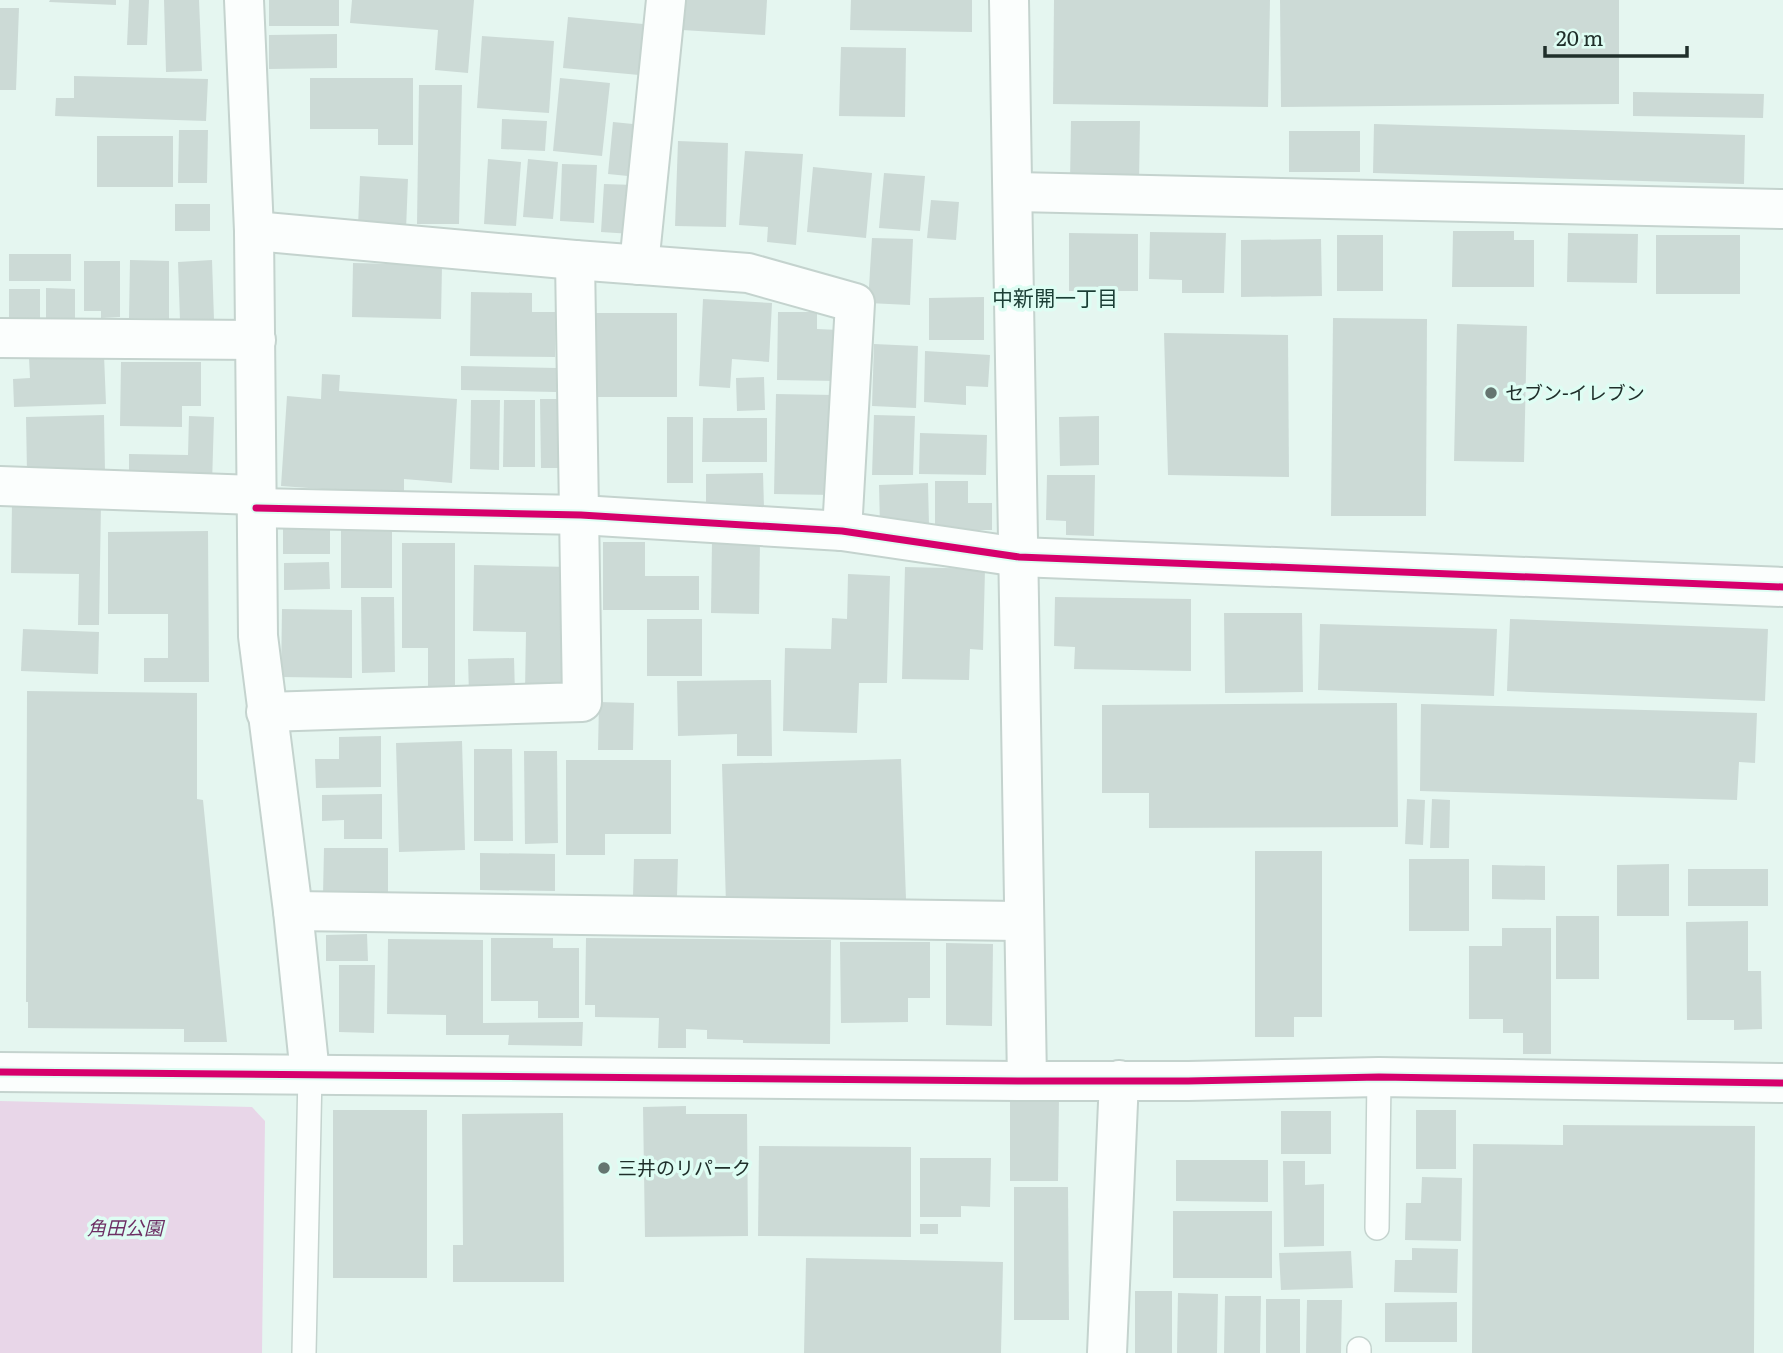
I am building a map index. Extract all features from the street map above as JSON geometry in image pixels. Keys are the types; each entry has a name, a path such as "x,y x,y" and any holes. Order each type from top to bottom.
{"street":[{"path":"244,0 254,231 258,636 293,911 310,1074"},
{"path":"639,265 666,0"},
{"path":"1009,0 1027,1081"},
{"path":"1014,192 1783,209"},
{"path":"254,231 748,273 855,303 842,531"},
{"path":"266,712 582,702 575,260"},
{"path":"0,338 256,341"},
{"path":"0,486 256,502 581,515 842,531 1020,557 1783,587"},
{"path":"293,911 1024,921"},
{"path":"0,1072 1027,1081 1379,1077 1783,1083"},
{"path":"1107,1353 1119,1080"}],"lane":[{"path":"304,1353 310,1074"},
{"path":"1377,1228 1379,1077"}],"green space":[{"name":"角田公園","path":"0,1101 252,1107 265,1121 262,1353 0,1353"}],"building":[{"path":"116,0 116,5 49,2"},
{"path":"129,0 149,0 147,45 127,45"},
{"path":"164,0 199,0 202,71 166,72"},
{"path":"269,0 339,0 339,26 269,26"},
{"path":"352,0 474,0 468,73 435,70 438,30 350,23"},
{"path":"684,0 767,0 765,35 682,30"},
{"path":"851,0 972,0 972,32 850,30"},
{"path":"1054,0 1270,0 1268,107 1053,104"},
{"path":"1280,0 1619,0 1619,104 1281,107"},
{"path":"0,8 19,8 16,90 0,90"},
{"path":"568,17 654,25 650,76 563,68"},
{"path":"337,34 337,68 269,69 269,35"},
{"path":"482,36 554,41 549,113 477,108"},
{"path":"841,47 906,48 905,117 839,116"},
{"path":"74,76 208,79 206,121 55,116 56,98 74,98"},
{"path":"310,78 413,78 413,145 378,145 378,129 310,129"},
{"path":"560,78 610,83 602,156 553,151"},
{"path":"419,85 462,85 459,224 417,224"},
{"path":"1633,92 1764,94 1763,118 1633,116"},
{"path":"502,119 547,121 545,151 501,149"},
{"path":"1071,121 1140,121 1139,182 1070,182"},
{"path":"613,122 643,125 638,177 608,174"},
{"path":"1374,124 1745,135 1744,184 1373,173"},
{"path":"179,130 208,130 207,183 178,183"},
{"path":"1289,131 1360,131 1360,172 1289,172"},
{"path":"97,136 173,136 173,187 97,187"},
{"path":"678,141 728,143 726,227 675,226"},
{"path":"745,151 803,154 796,245 767,242 768,227 739,225"},
{"path":"488,159 521,162 516,226 484,224"},
{"path":"528,159 558,162 553,219 523,217"},
{"path":"562,164 597,165 594,223 560,221"},
{"path":"813,167 872,173 866,238 807,232"},
{"path":"884,173 925,176 920,231 879,228"},
{"path":"360,176 408,179 406,230 358,227"},
{"path":"604,184 635,185 632,234 601,232"},
{"path":"931,200 959,202 956,240 927,238"},
{"path":"175,204 210,204 210,231 175,231"},
{"path":"1453,231 1514,231 1514,240 1534,240 1534,287 1452,287"},
{"path":"1150,232 1226,233 1224,293 1182,293 1182,280 1149,279"},
{"path":"1069,233 1138,234 1138,291 1069,291"},
{"path":"1568,233 1638,234 1637,283 1567,282"},
{"path":"1337,235 1383,235 1383,291 1337,291"},
{"path":"1656,235 1740,235 1740,294 1656,294"},
{"path":"872,238 913,239 910,305 868,303"},
{"path":"1321,239 1322,296 1241,297 1241,240"},
{"path":"9,254 71,254 71,281 9,281"},
{"path":"130,260 169,261 169,319 129,318"},
{"path":"212,260 214,320 180,321 178,262"},
{"path":"84,261 120,261 120,317 101,318 101,311 84,311"},
{"path":"353,263 442,265 441,319 352,317"},
{"path":"46,288 75,289 75,323 46,323"},
{"path":"9,289 40,289 40,322 9,322"},
{"path":"471,292 532,293 532,312 556,312 555,357 470,356"},
{"path":"984,297 984,340 929,340 929,298"},
{"path":"703,299 772,303 769,362 732,359 730,388 699,386"},
{"path":"778,312 817,312 817,329 839,330 838,381 777,380"},
{"path":"591,313 677,313 677,397 591,397"},
{"path":"1333,318 1427,319 1426,516 1331,516"},
{"name":"セブン-イレブン","path":"1457,324 1527,326 1524,462 1454,461"},
{"path":"1164,333 1288,335 1289,477 1168,475"},
{"path":"874,344 918,346 916,408 872,406"},
{"path":"925,351 990,355 988,387 966,386 966,405 924,402"},
{"path":"104,355 106,404 14,407 13,379 30,378 29,358"},
{"path":"121,362 201,362 201,406 182,406 182,427 120,426"},
{"path":"461,366 557,368 556,392 461,390"},
{"path":"322,374 340,375 339,391 457,399 452,483 404,479 404,495 281,486 287,396 321,399"},
{"path":"764,377 765,410 737,411 736,378"},
{"path":"776,394 834,395 832,495 774,494"},
{"path":"540,399 568,399 570,468 541,468"},
{"path":"471,400 500,400 499,470 470,469"},
{"path":"504,400 535,400 535,467 503,467"},
{"path":"104,415 105,472 27,473 26,417"},
{"path":"874,415 915,416 913,475 872,475"},
{"path":"189,416 214,417 212,484 129,483 129,454 188,455"},
{"path":"1099,416 1099,465 1060,466 1059,417"},
{"path":"667,417 693,417 693,483 667,483"},
{"path":"703,418 767,418 767,462 702,462"},
{"path":"920,433 987,435 986,475 919,474"},
{"path":"763,473 764,508 706,509 706,474"},
{"path":"1047,475 1095,475 1094,536 1066,535 1066,521 1046,520"},
{"path":"935,481 968,481 968,503 992,503 992,530 935,530"},
{"path":"928,483 929,525 880,526 879,485"},
{"path":"12,502 101,504 99,625 78,625 79,574 11,573"},
{"path":"283,526 330,526 330,554 283,554"},
{"path":"341,526 392,526 392,588 341,588"},
{"path":"208,531 209,682 144,682 144,658 168,658 168,614 108,614 108,532"},
{"path":"712,541 760,541 759,614 711,613"},
{"path":"603,542 645,542 645,576 699,576 699,610 603,610"},
{"path":"402,543 455,543 455,686 428,686 428,648 402,648"},
{"path":"329,562 330,589 284,590 284,563"},
{"path":"474,565 572,567 570,691 525,691 526,632 473,631"},
{"path":"905,567 985,569 983,650 970,649 969,680 902,679"},
{"path":"848,574 890,576 887,683 859,683 857,733 783,731 785,648 831,649 832,618 847,619"},
{"path":"361,597 394,597 395,672 362,673"},
{"path":"1055,597 1191,599 1191,671 1074,669 1075,647 1054,646"},
{"path":"282,609 352,610 352,678 281,677"},
{"path":"1224,613 1302,613 1303,692 1225,693"},
{"path":"647,619 702,619 702,676 647,676"},
{"path":"1510,619 1768,629 1765,701 1507,691"},
{"path":"1320,624 1497,629 1494,696 1318,690"},
{"path":"23,629 99,632 98,674 21,671"},
{"path":"514,658 515,694 469,695 468,659"},
{"path":"771,680 772,756 737,756 737,734 678,736 677,681"},
{"path":"27,691 197,693 197,799 203,800 227,1042 184,1042 184,1029 28,1028"},
{"path":"599,702 634,703 633,750 598,750"},
{"path":"1397,703 1398,827 1149,828 1149,793 1102,793 1102,705"},
{"path":"1421,704 1757,713 1755,763 1739,762 1737,800 1420,791"},
{"path":"381,736 381,787 316,788 315,759 339,759 339,737"},
{"path":"462,741 465,850 399,852 396,743"},
{"path":"474,749 512,749 513,841 474,841"},
{"path":"524,751 557,751 558,843 525,844"},
{"path":"901,759 906,899 726,905 722,764"},
{"path":"566,760 671,760 671,834 605,834 605,855 566,855"},
{"path":"382,794 382,839 344,839 344,820 322,821 322,795"},
{"path":"1407,799 1425,800 1423,845 1405,844"},
{"path":"1432,799 1450,800 1449,848 1430,848"},
{"path":"324,848 388,848 388,895 323,895"},
{"path":"1255,851 1322,851 1322,1017 1294,1017 1294,1037 1255,1037"},
{"path":"480,853 555,854 555,891 480,890"},
{"path":"634,859 678,859 677,896 633,896"},
{"path":"1409,859 1469,859 1469,931 1409,931"},
{"path":"1669,864 1669,916 1617,916 1617,865"},
{"path":"1492,865 1545,866 1545,900 1492,899"},
{"path":"1688,869 1768,869 1768,906 1688,906"},
{"path":"1556,916 1599,916 1599,979 1556,979"},
{"path":"1748,921 1748,971 1761,971 1762,1029 1734,1030 1734,1020 1687,1020 1686,922"},
{"path":"1502,928 1551,928 1551,1054 1523,1054 1523,1033 1503,1033 1503,1019 1469,1019 1469,946 1502,946"},
{"path":"367,934 368,961 326,961 326,935"},
{"path":"491,938 553,938 553,948 579,948 579,1018 538,1018 538,1001 491,1001"},
{"path":"586,938 831,940 830,1044 743,1043 743,1040 707,1039 707,1030 686,1029 686,1048 658,1048 659,1018 595,1017 595,1005 585,1005"},
{"path":"388,939 483,940 483,1023 583,1022 582,1046 508,1045 509,1035 446,1035 446,1015 387,1014"},
{"path":"840,942 930,942 930,998 908,998 908,1022 841,1023"},
{"path":"946,943 993,944 992,1026 946,1025"},
{"path":"339,965 375,965 374,1033 339,1032"},
{"path":"1010,1098 1059,1098 1058,1181 1010,1181"},
{"path":"686,1106 686,1114 747,1114 748,1236 645,1237 643,1107"},
{"path":"333,1110 427,1110 427,1278 333,1278"},
{"path":"1416,1110 1456,1110 1456,1169 1416,1169"},
{"path":"1281,1111 1331,1111 1331,1154 1281,1154"},
{"path":"563,1113 564,1282 453,1282 453,1245 463,1245 462,1114"},
{"path":"1563,1125 1755,1126 1754,1353 1472,1353 1473,1144 1563,1145"},
{"path":"759,1146 911,1147 911,1237 758,1236"},
{"path":"920,1158 991,1158 990,1207 961,1206 961,1217 920,1217"},
{"path":"1176,1160 1268,1160 1268,1202 1176,1201"},
{"path":"1283,1161 1305,1161 1305,1185 1324,1184 1324,1246 1284,1247"},
{"path":"1422,1177 1462,1178 1461,1241 1405,1240 1406,1203 1421,1203"},
{"path":"1014,1187 1068,1187 1069,1320 1014,1320"},
{"path":"1173,1211 1272,1211 1272,1278 1173,1278"},
{"path":"920,1224 938,1224 938,1234 920,1234"},
{"path":"1412,1248 1458,1249 1457,1293 1394,1292 1395,1260 1412,1260"},
{"path":"1351,1251 1353,1288 1281,1290 1279,1253"},
{"path":"806,1258 1003,1262 1001,1353 804,1353"},
{"path":"1135,1291 1172,1291 1172,1353 1135,1353"},
{"path":"1178,1293 1218,1294 1217,1353 1177,1353"},
{"path":"1225,1296 1261,1296 1260,1353 1224,1353"},
{"path":"1266,1299 1300,1299 1300,1353 1266,1353"},
{"path":"1307,1300 1342,1300 1341,1353 1306,1353"},
{"path":"1457,1302 1457,1342 1385,1342 1385,1303"}],"cycle path":[{"path":"256,508 581,515 842,531 1019,557 1783,587"},
{"path":"0,1072 1027,1081 1379,1077 1783,1083"}],"place":[{"name":"セブン-イレブン","path":"1491,393"},
{"name":"三井のリパーク","path":"604,1168"}],"district":[{"name":"中新開一丁目","path":"1055,299"}]}
